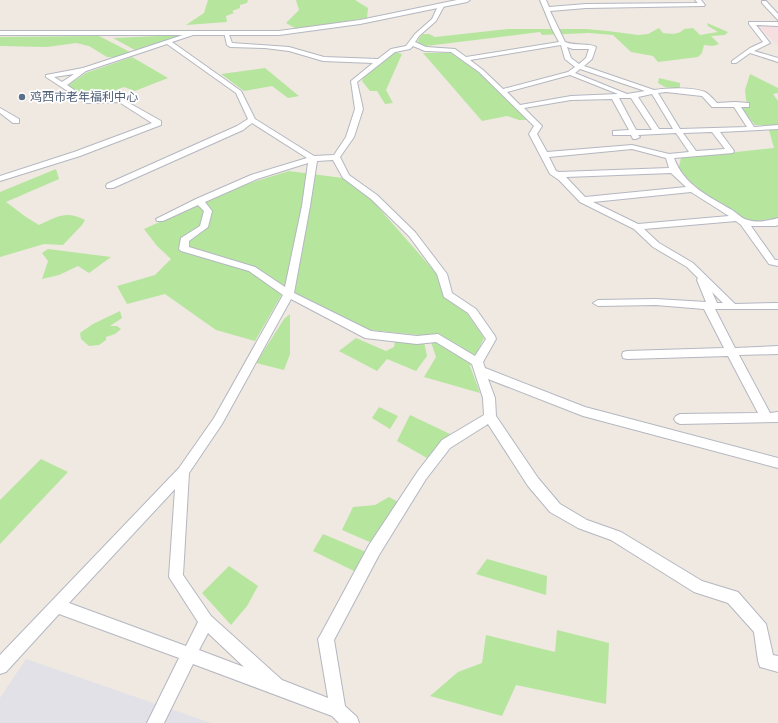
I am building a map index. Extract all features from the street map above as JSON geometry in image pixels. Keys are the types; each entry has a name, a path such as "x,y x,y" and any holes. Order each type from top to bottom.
{"street":[{"path":"0,33 279,33 360,22 467,0"},
{"path":"543,0 555,29 563,43 568,59 579,67 654,92 694,154"},
{"path":"577,0 582,6"},
{"path":"596,0 600,6"},
{"path":"548,9 661,3 702,5 698,0"},
{"path":"764,2 778,18"},
{"path":"336,157 350,137 359,109 354,81 393,50 408,48 417,35 434,20 441,6"},
{"path":"734,62 749,50 767,43 751,23 778,24"},
{"path":"0,179 77,154 158,123 120,100 88,102 48,76 84,70 197,32"},
{"path":"226,33 230,45 262,45 314,55 323,59 380,61"},
{"path":"168,42 239,92 252,120 313,159"},
{"path":"411,43 425,49 453,50 481,71 538,126 533,134 553,172 562,178 583,200 637,227 656,245 690,265 733,307"},
{"path":"465,59 563,43 573,47 592,47 589,59 570,73 502,91"},
{"path":"749,50 778,60"},
{"path":"62,86 84,70"},
{"path":"570,73 631,95 657,132"},
{"path":"518,108 572,98 631,95 666,90 704,94 715,105 746,105"},
{"path":"614,96 643,150"},
{"path":"735,104 752,128"},
{"path":"0,110 16,121"},
{"path":"110,186 240,128 252,120"},
{"path":"616,133 778,127"},
{"path":"543,154 632,147 668,156 730,151 714,130"},
{"path":"668,156 674,170 693,189 740,220 772,262 778,263"},
{"path":"160,219 254,177 313,159 336,157"},
{"path":"336,157 346,176 374,197 412,234 442,274 448,295 472,312 491,339 479,366 489,398 490,417 533,482 555,508 583,524 616,536 699,587 733,597 762,629 766,661 778,664"},
{"path":"0,666 183,472 218,421 288,294 306,206 313,159"},
{"path":"558,175 674,170"},
{"path":"583,200 693,189"},
{"path":"199,201 208,211 204,227 184,240 184,249 252,269 288,294 369,335 417,340 438,338 479,366 583,411 778,463"},
{"path":"637,227 740,220 773,224 778,221"},
{"path":"700,276 710,306 732,352 772,417"},
{"path":"598,303 656,302 733,307 774,306 778,316"},
{"path":"627,355 778,350"},
{"path":"338,710 326,639 374,550 422,475 446,444 490,417"},
{"path":"680,419 772,417"},
{"path":"183,472 176,577 206,621 277,686"},
{"path":"56,606 189,656 277,686 338,710 351,723"},
{"path":"155,723 206,621"}],"shaded area":[{"path":"778,25 778,45 757,26"},
{"path":"26,659 211,723 0,723 0,698"}],"green space":[{"path":"208,0 248,0 247,3 240,5 240,8 232,11 234,13 226,16 227,22 186,25 204,13"},
{"path":"296,0 355,0 368,8 367,18 297,29 286,23 299,10"},
{"path":"707,23 728,32 725,35 711,36 719,44 713,46 704,45 702,53 698,57 658,62 653,56 631,52 613,35 589,33 542,35 540,32 426,46 417,43 423,34 429,34 435,37 508,29 586,29 638,35 648,34 659,28 663,33 669,34 675,34 684,29 693,28 700,35 718,32 708,26"},
{"path":"183,35 135,50 113,38"},
{"path":"99,36 130,52 116,57 107,57 89,46 76,43 47,47 0,46 0,37"},
{"path":"395,52 402,54 386,90 393,103 385,104 377,91 370,91 362,81 363,78"},
{"path":"423,53 451,53 477,71 527,120 519,120 507,116 482,121"},
{"path":"132,57 168,78 135,91 124,87 90,100 67,86 86,73"},
{"path":"265,68 299,96 288,98 272,86 244,91 221,74"},
{"path":"750,74 778,88 778,93 773,94 778,101 778,125 755,125 739,106 747,106 745,90"},
{"path":"659,78 680,83 680,89 665,87 658,83"},
{"path":"769,130 778,130 778,218 749,222 701,191 678,170 681,158 774,148"},
{"path":"56,169 59,179 6,202 39,225 56,217 72,215 85,220 82,225 63,245 44,244 0,257 0,192"},
{"path":"289,171 343,178 370,198 436,273 447,299 466,312 484,338 470,366 480,393 424,377 436,357 429,336 370,330 282,294 255,341 216,330 165,294 127,304 117,286 155,275 171,259 157,246 144,229 240,186"},
{"path":"48,249 111,257 89,273 78,266 59,275 42,279 48,261 42,253"},
{"path":"120,311 122,318 110,326 117,326 121,329 115,334 106,337 106,340 99,345 89,346 81,339 80,333 93,324"},
{"path":"290,314 290,354 284,370 256,363 284,319"},
{"path":"356,338 386,351 394,347 395,341 424,342 427,356 416,371 387,359 377,371 339,351"},
{"path":"379,407 398,416 390,429 372,418"},
{"path":"410,415 450,434 427,458 397,441"},
{"path":"41,459 68,472 0,544 0,500"},
{"path":"389,497 398,502 372,543 342,530 353,507 375,505"},
{"path":"323,534 366,552 356,572 313,551"},
{"path":"487,559 547,576 546,595 476,574"},
{"path":"229,566 258,586 247,606 231,625 202,593"},
{"path":"557,630 609,643 606,704 516,685 502,716 430,696 458,672 482,663 486,635 555,652"}],"place":[{"name":"鸡西市老年福利中心","path":"22,97"}]}
